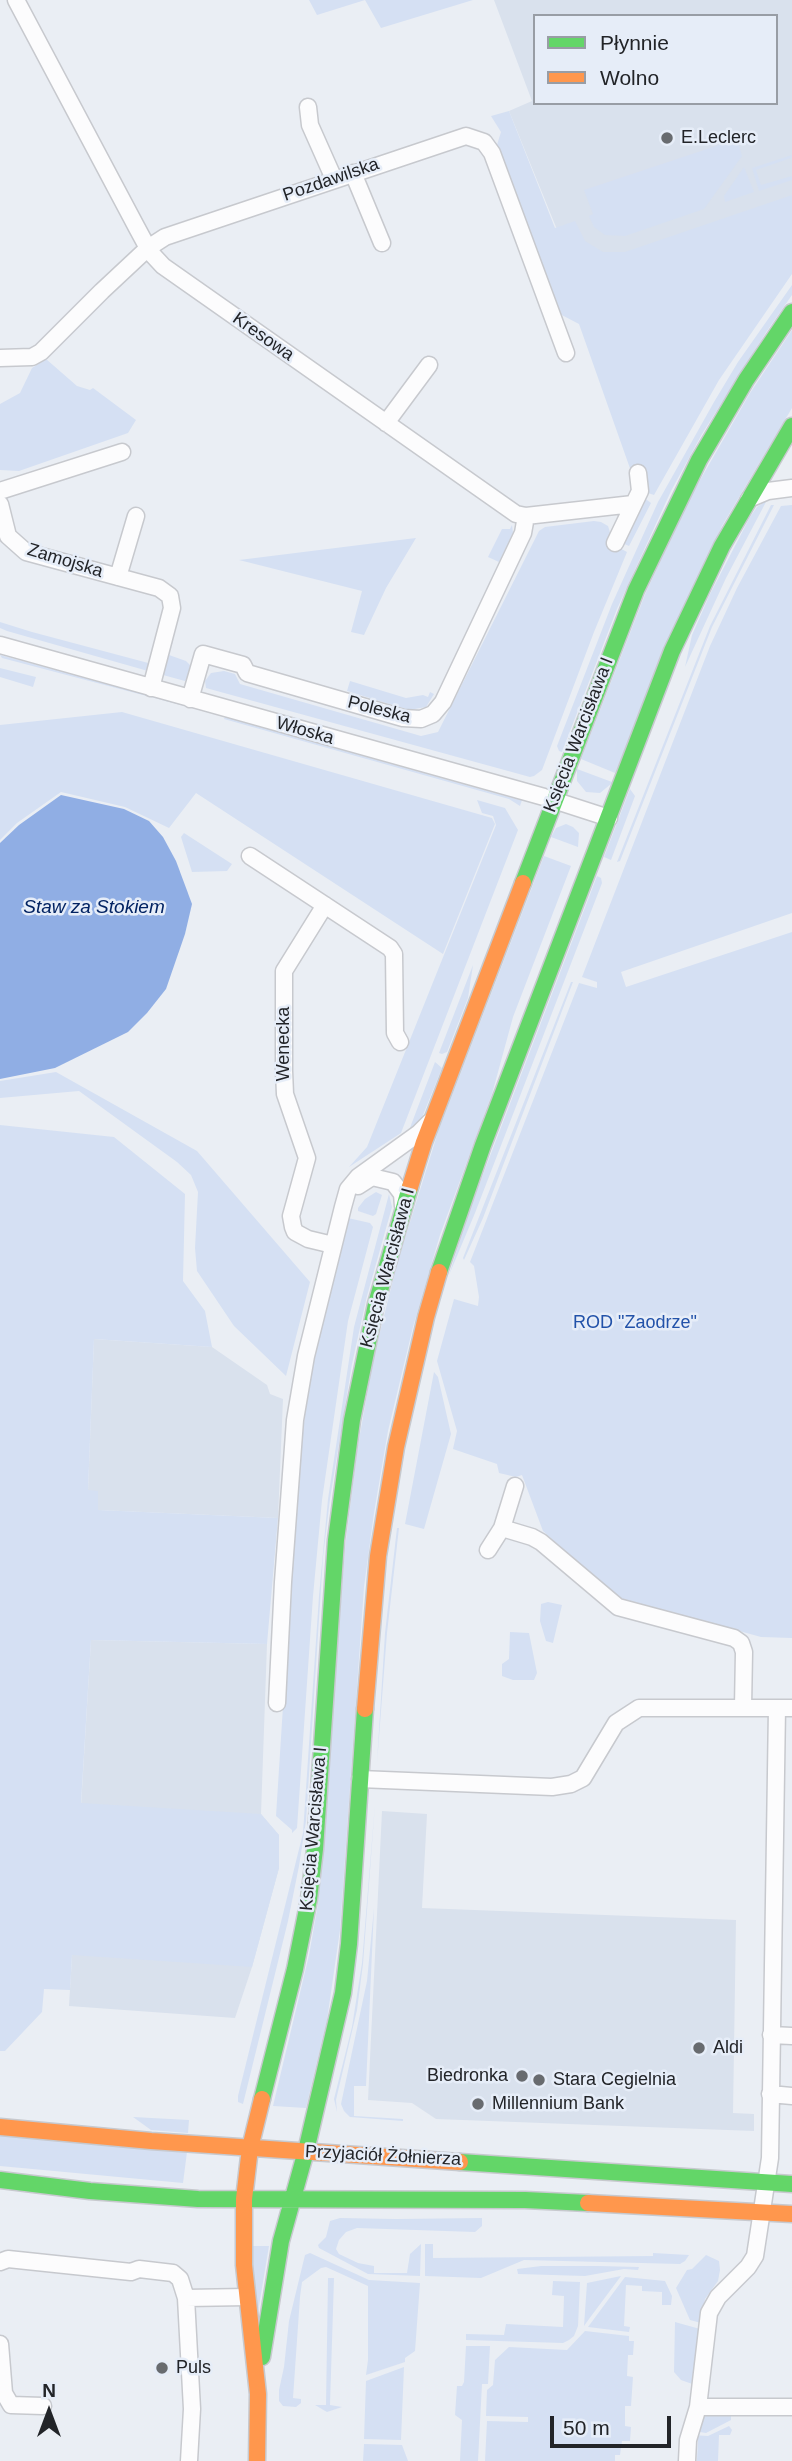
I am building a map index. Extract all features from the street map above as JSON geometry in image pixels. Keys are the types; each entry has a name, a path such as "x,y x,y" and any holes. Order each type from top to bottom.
{"street":[{"name":"Kresowa","path":"16,0 148,248 163,266 512,512 526,516"},
{"path":"308,107 310,125 334,179"},
{"name":"Pozdawilska","path":"0,358 32,357 41,352 57,333 148,248 170,235 460,137 476,138 486,144 492,153 566,353"},
{"path":"353,173 382,243"},
{"name":"Księcia Warcisława I","path":"258,2394 247,2297 243,2241 244,2199 250,2148 306,1923 315,1849 331,1588 345,1462 367,1341 403,1207 432,1120 619,631 675,505 721,422 792,312"},
{"path":"386,423 429,365"},
{"name":"Księcia Warcisława I","path":"257,2461 258,2394 269,2307 281,2241 337,2024 346,1967 370,1631 380,1544 396,1447 420,1339 469,1182 672,650 747,501 792,426"},
{"path":"0,491 122,452"},
{"path":"615,543 640,491 638,473"},
{"path":"747,501 760,493 792,488"},
{"name":"Zamojska","path":"0,504 5,530 19,548 34,555 166,591 172,600 172,608 151,688"},
{"path":"526,516 633,504"},
{"name":"Zamojska","path":"118,577 136,516"},
{"name":"Poleska","path":"190,699 203,653 243,665 247,673 403,718 421,719 433,714 443,702 523,533 526,516"},
{"name":"Włoska","path":"0,645 554,800 609,818"},
{"path":"250,856 390,948 394,954 395,1033 400,1042"},
{"name":"Wenecka","path":"325,905 284,971 284,1071 285,1094 307,1158 291,1216 293,1227 295,1232 308,1239 333,1245"},
{"path":"278,1703 283,1582 295,1420 306,1356 342,1207 348,1189 358,1177 419,1133 432,1120"},
{"path":"342,1207 357,1187 372,1177 382,1178 398,1187 402,1194 403,1207"},
{"path":"488,1550 502,1528 515,1486"},
{"path":"502,1528 541,1542 618,1607 734,1638 741,1643 744,1652 743,1707"},
{"path":"360,1779 552,1787 566,1785 583,1778 616,1723 639,1708 785,1708 771,2035 771,2158 752,2261 718,2297 709,2313 698,2407 688,2440 687,2461"},
{"path":"771,2035 792,2036"},
{"path":"771,2094 792,2096"},
{"name":"Przyjaciół Żołnierza","path":"0,2127 83,2136 792,2184"},
{"path":"0,2180 145,2195 292,2200 581,2202 792,2214"},
{"path":"0,2262 8,2259 131,2272 139,2269 173,2273 180,2279 186,2298 191,2409 189,2461"},
{"path":"186,2298 247,2297"},
{"path":"0,2344 4,2393 10,2405 43,2406"},
{"path":"698,2407 792,2407"}],"shaded area":[{"path":"494,0 792,0 792,232 641,437 509,111 532,101"},
{"path":"94,1339 212,1347 267,1385 270,1394 283,1399 278,1518 98,1510 88,1490"},
{"path":"91,1640 267,1644 261,1814 279,1835 279,1868 235,2018 69,2006"},
{"path":"382,1811 427,1814 422,1908 736,1920 733,2113 754,2114 754,2131 436,2119 412,2103 368,2100"}],"green space":[{"path":"309,0 365,0 317,15"},
{"path":"365,0 473,0 381,28"},
{"path":"509,111 555,228 575,221 585,241 603,252 625,252 792,195 792,274 719,380 654,495 645,492 632,474 579,324 556,312 496,148 501,132 491,116"},
{"path":"737,139 742,156 704,209 625,236 605,235 594,227 589,216 593,214 584,190"},
{"path":"792,155 791,158 756,170 761,185 792,176 792,180 759,191 752,168"},
{"path":"744,167 754,192 725,202 724,196"},
{"path":"792,285 792,295 702,434 671,491 617,609 562,752 559,751 557,746 612,604 658,502 738,362"},
{"path":"792,330 792,408 722,526 615,773 581,759 646,592 692,494 750,393"},
{"path":"46,359 77,386 90,390 93,388 136,420 128,433 19,471 0,470 0,404 20,393 32,368"},
{"path":"643,497 651,503 629,546 620,542"},
{"path":"767,500 726,578 685,667 692,635 710,594 750,517 757,507"},
{"path":"771,505 774,505 712,627 620,861 617,862 710,626"},
{"name":"ROD \"Zaodrze\"","path":"792,505 792,913 621,972 626,987 792,932 792,1638 761,1637 616,1597 543,1531 522,1475 516,1477 499,1473 497,1464 453,1449 457,1431 437,1361 454,1299 478,1306 474,1266 470,1262 579,983 597,988 597,982 582,977 710,646 737,588 781,506"},
{"path":"594,521 608,526 614,545 627,552 542,770 534,776 206,688 205,681 211,673 224,671 235,674 240,684 421,736 438,732 539,531 545,527"},
{"path":"512,525 513,533 499,562 488,557 502,529 510,529"},
{"path":"416,538 386,588 364,635 351,632 362,591 239,560"},
{"path":"0,622 152,664 148,671 7,631 0,628"},
{"path":"171,640 173,641 169,655 190,665 185,681 163,675"},
{"path":"0,655 68,673 215,714 2,658"},
{"path":"0,668 36,677 33,687 0,677"},
{"path":"350,681 406,698 423,695 428,697 430,692 434,694 426,707 409,710 347,691"},
{"path":"122,712 492,818 495,824 443,954 196,793 169,828 125,807 61,792 17,823 0,840 0,725"},
{"path":"225,717 522,800 520,806 509,799 224,719"},
{"path":"577,769 612,782 600,793 586,792 577,781"},
{"path":"630,789 635,796 611,860 604,857"},
{"path":"477,800 505,808 518,830 401,1133 349,1167 367,1147 496,825 493,816 482,813"},
{"path":"566,824 579,833 578,847 551,837 556,828"},
{"path":"184,833 232,864 227,871 192,872 181,837"},
{"path":"544,856 571,866 513,1017 492,1094 440,1235 413,1327 388,1431 364,1587 340,1930 327,2020 306,2108 273,2106 309,1955 318,1904 345,1548 357,1451 373,1360 397,1264 438,1132"},
{"path":"597,876 602,883 449,1275 469,1211"},
{"path":"473,965 468,998 447,1052 439,1053"},
{"path":"571,982 483,1218 464,1260 463,1258"},
{"path":"435,1062 442,1068 421,1120 408,1133"},
{"path":"56,1072 197,1151 310,1282 286,1376 234,1326 197,1271 195,1248 198,1192 191,1175 79,1091 0,1098 0,1081"},
{"path":"0,1125 114,1137 185,1194 183,1281 205,1311 212,1347 94,1339 88,1490 98,1491 98,1510 278,1518 267,1644 91,1640 81,1803 261,1814 279,1835 279,1868 252,1967 72,1955 70,1990 44,1989 42,2012 5,2051 0,2051"},
{"path":"376,1192 382,1195 376,1214 373,1216 358,1211 365,1199"},
{"path":"389,1194 392,1207 367,1296 352,1364 330,1499 323,1557 306,1821 299,1866 243,2104 238,2102 238,2096 303,1833 319,1596 328,1499 354,1327"},
{"path":"348,1218 370,1223 373,1227 348,1321 322,1500 297,1828 292,1833 276,1816 298,1471 311,1367"},
{"path":"434,1372 438,1377 451,1434 424,1529 405,1524"},
{"path":"399,1528 387,1633 377,1763 385,1633"},
{"path":"548,1602 562,1605 553,1643 546,1641 540,1621 541,1604"},
{"path":"510,1632 529,1633 537,1673 534,1680 513,1680 502,1676 502,1664 509,1659"},
{"path":"375,1804 363,1964 357,2010 336,2100 337,2112 334,2099 352,2027 362,1963"},
{"path":"374,1908 366,2086 354,2086 354,2116 403,2121 350,2117 341,2104 367,1981"},
{"path":"133,2117 189,2120 188,2133 151,2130"},
{"path":"0,2135 187,2152 183,2183 0,2166"},
{"path":"340,2218 482,2218 482,2226 475,2232 357,2228 346,2232 336,2249 339,2254 358,2263 374,2266 374,2273 407,2273 410,2254 421,2244 420,2276 368,2274 319,2248 318,2245 326,2237 330,2221"},
{"path":"425,2244 433,2244 433,2258 653,2256 653,2253 689,2255 680,2264 524,2260 481,2278 425,2276"},
{"path":"250,2246 269,2246 257,2318"},
{"path":"310,2253 369,2280 420,2283 415,2351 405,2358 405,2362 366,2375 368,2286 326,2267 321,2268 302,2282 293,2398 301,2399 301,2403 296,2407 283,2406 279,2401 279,2390 289,2321 305,2255"},
{"path":"706,2255 719,2261 720,2270 718,2281 705,2299 701,2323 690,2320 676,2288 687,2270 692,2269"},
{"path":"541,2266 639,2267 638,2270 624,2269 585,2276 518,2274 517,2269"},
{"path":"621,2276 589,2319 584,2326 587,2283"},
{"path":"625,2277 665,2281 672,2296 671,2305 662,2305 662,2292 642,2291 642,2286 626,2285 624,2326 630,2327 629,2332 588,2327"},
{"path":"328,2278 334,2278 330,2405 342,2407 327,2412 315,2405 326,2405"},
{"path":"553,2281 580,2282 578,2326 569,2340 563,2343 466,2340 466,2334 504,2335 506,2324 563,2327 564,2296 552,2295"},
{"path":"675,2322 700,2329 695,2385 681,2380 674,2372"},
{"path":"585,2331 629,2336 629,2341 634,2341 633,2355 628,2355 627,2376 633,2377 631,2406 625,2406 625,2426 631,2427 630,2441 622,2441 620,2455 615,2455 615,2461 485,2461 487,2421 528,2422 528,2417 486,2416 487,2390 493,2385 495,2360 509,2347 567,2350"},
{"path":"466,2346 490,2346 488,2384 482,2384 478,2461 460,2461 462,2420 455,2415 457,2386 462,2386 464,2382"},
{"path":"404,2367 401,2440 364,2439 366,2381"},
{"path":"700,2411 731,2412 731,2420 706,2433 694,2431"},
{"path":"729,2426 732,2430 730,2435 719,2435 718,2461 697,2461 698,2439 693,2438 693,2435 708,2436"},
{"path":"364,2444 402,2445 408,2461 363,2461"}],"water":[{"name":"Staw za Stokiem","path":"61,795 124,809 149,821 163,837 176,861 192,904 166,989 128,1032 55,1068 0,1079 0,843 19,825"}],"traffic: fast":[{"path":"523,883 636,590 699,460 746,380 792,312"},
{"path":"439,1272 483,1145 672,651 722,546 792,426"},
{"path":"262,2099 295,1969 309,1899 315,1849 336,1540 352,1420 376,1304 410,1187"},
{"path":"262,2357 281,2241 306,2151 343,1993 349,1944 365,1709"},
{"path":"460,2162 792,2184"},
{"path":"0,2180 90,2191 198,2199 525,2200 588,2203"}],"traffic: slow":[{"path":"410,1187 424,1142 523,883"},
{"path":"365,1709 378,1556 396,1447 439,1272"},
{"path":"257,2461 258,2394 244,2265 244,2199 250,2148 262,2099"},
{"path":"0,2127 151,2141 460,2162"},
{"path":"588,2203 792,2214"}],"place":[{"name":"E.Leclerc","path":"667,138"},
{"name":"Aldi","path":"699,2048"},
{"name":"Biedronka","path":"522,2076"},
{"name":"Stara Cegielnia","path":"539,2080"},
{"name":"Millennium Bank","path":"478,2104"},
{"name":"Puls","path":"162,2368"}]}
